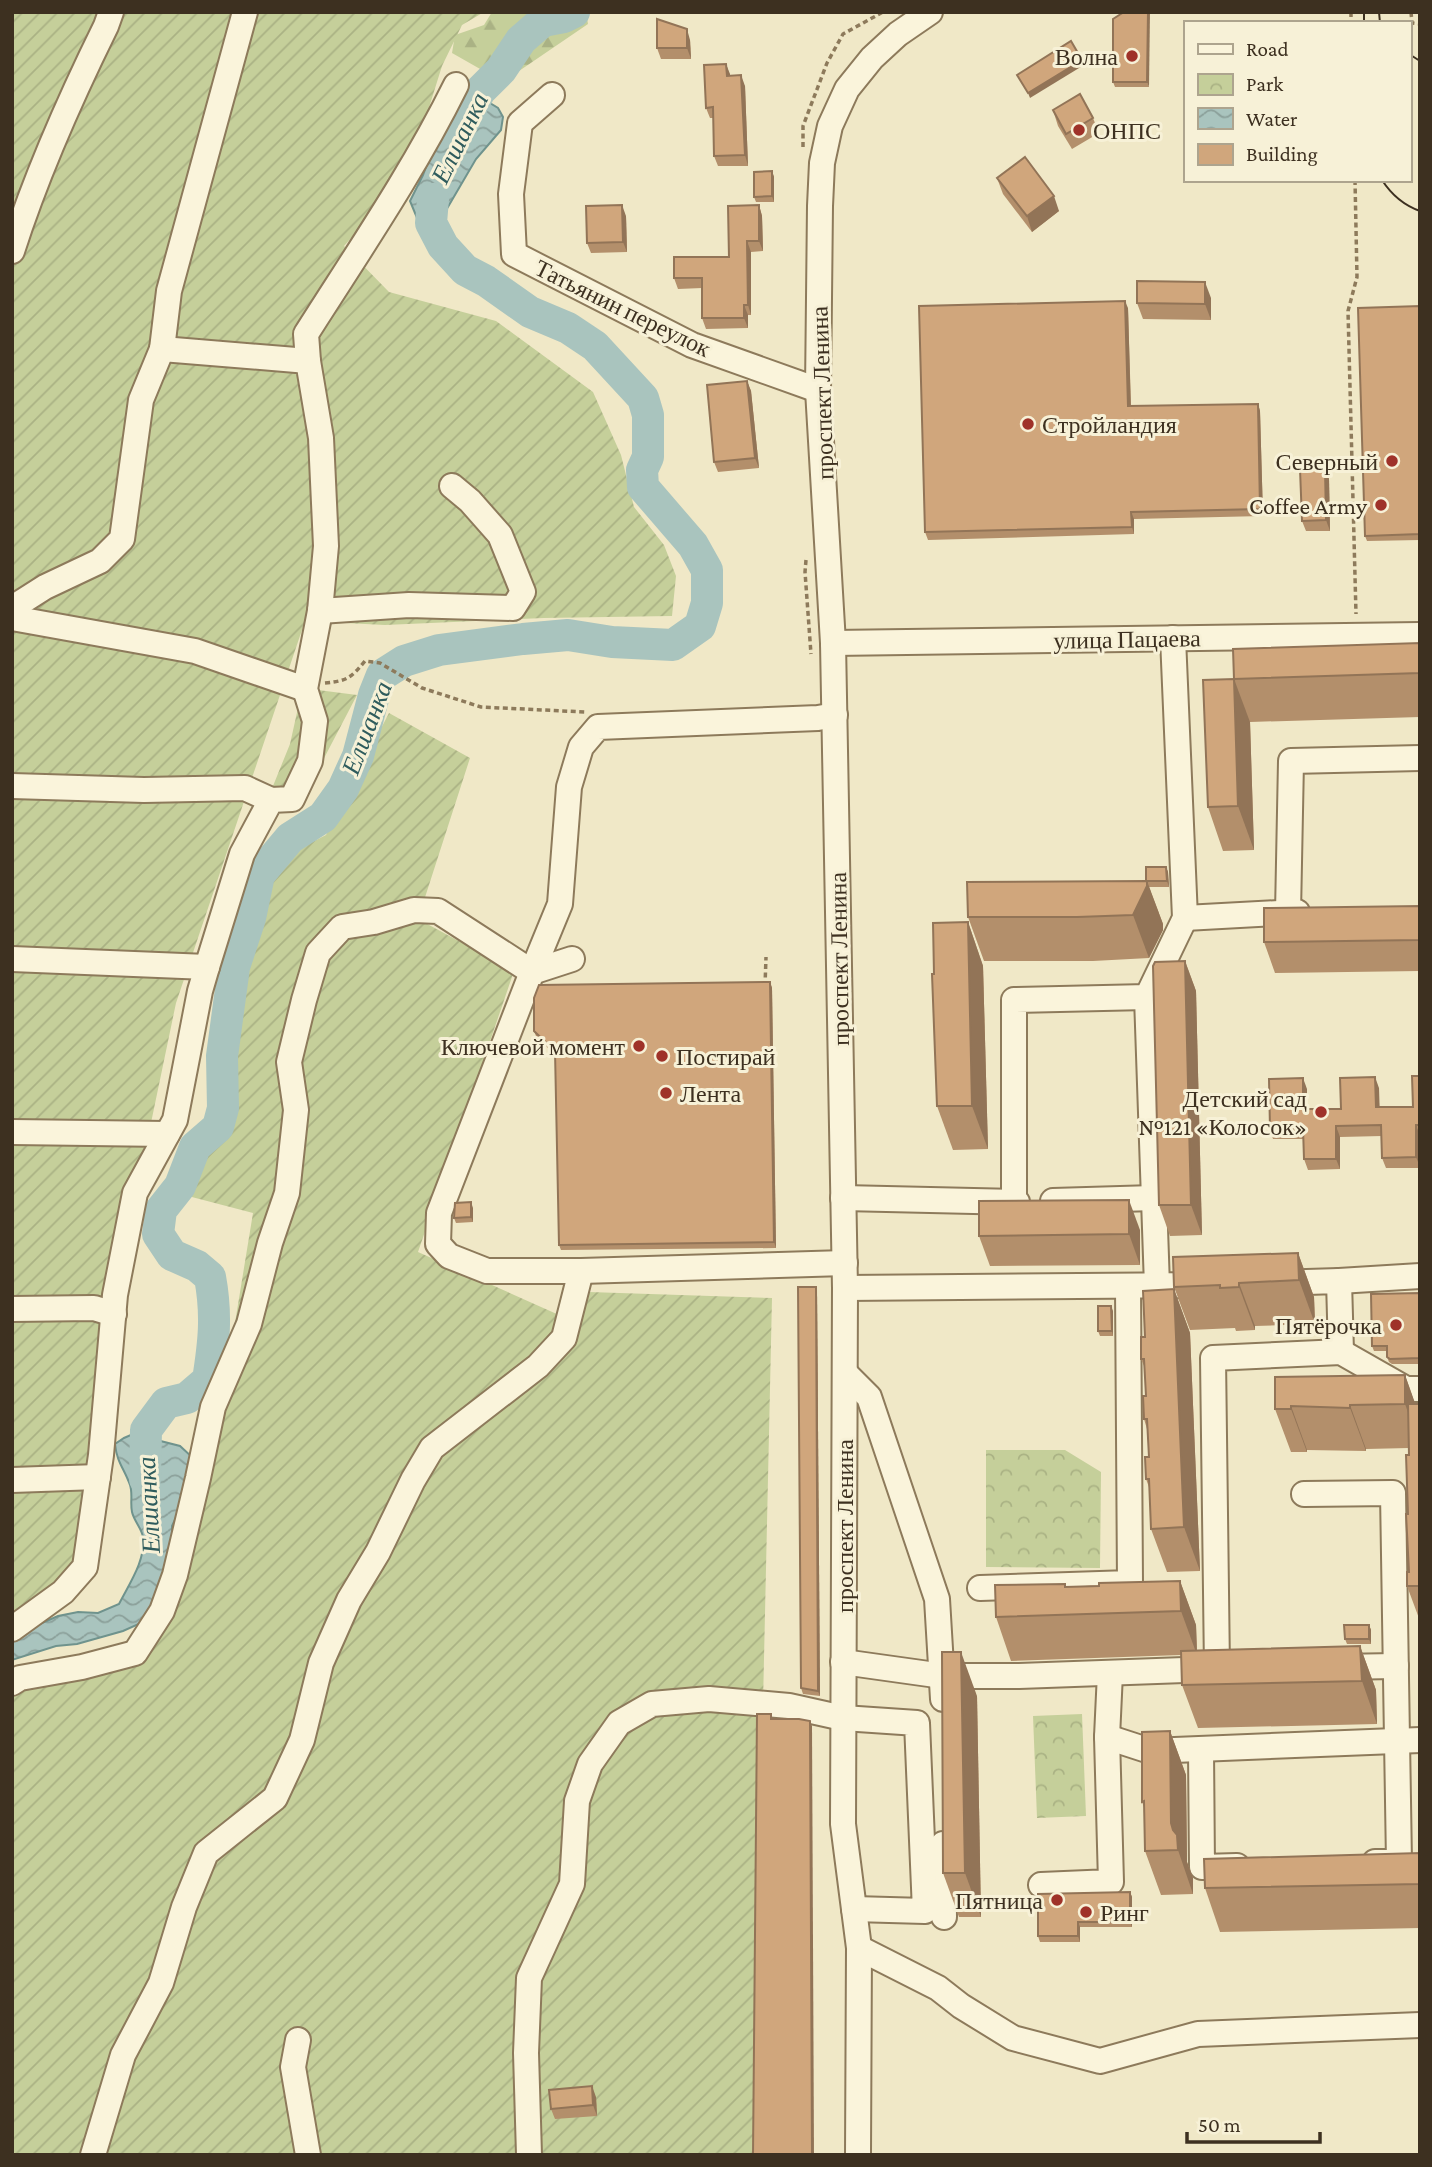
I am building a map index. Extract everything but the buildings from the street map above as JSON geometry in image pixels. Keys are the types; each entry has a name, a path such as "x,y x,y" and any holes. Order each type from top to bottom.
{"street":[{"path":"12,251 68,104 111,12"},
{"path":"12,608 45,587 100,561 122,539 141,400 162,349 169,291 245,12"},
{"name":"проспект Ленина","path":"858,2155 859,1948 843,1824 845,1263 834,643 818,390 821,174 830,126 847,89 872,58 898,34 930,12"},
{"path":"12,786 144,790 245,788 271,800 292,799 310,761 315,721 306,685 320,611 326,545 322,452 306,334 409,172 456,85"},
{"name":"Татьянин переулок","path":"552,95 520,123 511,194 514,254 692,345 818,390"},
{"path":"162,349 308,361"},
{"path":"320,611 409,605 513,608 523,592 500,535 470,501 452,486"},
{"path":"12,618 195,651 306,685"},
{"name":"улица Пацаева","path":"834,643 1420,635"},
{"path":"1157,1286 1147,997 1185,918 1173,638"},
{"path":"835,715 818,718 598,727 581,747 569,787 560,904 439,1213 438,1244 449,1256 488,1271 845,1263"},
{"path":"1288,913 1291,761 1420,758"},
{"path":"12,1629 63,1592 85,1567 98,1477 115,1295 135,1193 174,1120 207,967 242,854 271,800"},
{"path":"12,1683 20,1678 82,1667 135,1653 162,1612 175,1575 213,1407 248,1324 287,1193 296,1110 289,1062 318,953 342,927 374,922 414,910 438,911 532,972"},
{"path":"1185,918 1314,912"},
{"path":"12,959 207,967"},
{"path":"532,972 572,959"},
{"path":"1014,1202 1014,1000 1147,997"},
{"path":"12,1132 167,1134"},
{"path":"843,1198 1014,1202 1154,1198"},
{"path":"93,2155 123,2055 161,1983 184,1907 206,1853 275,1798 302,1740 321,1663 349,1600 378,1552 413,1480 432,1448 538,1367 564,1338 581,1271"},
{"path":"1255,1283 1420,1276"},
{"path":"1339,1281 1341,1352"},
{"path":"845,1288 1227,1284"},
{"path":"980,1588 1130,1583 1128,1287"},
{"path":"12,1308 94,1308 114,1314"},
{"path":"1217,1669 1213,1359 1341,1352 1406,1389 1420,1390"},
{"path":"845,1373 869,1398 937,1600 943,1717"},
{"path":"12,1480 98,1477"},
{"path":"1304,1494 1393,1493 1395,1667 1408,1741 1399,1861 1347,1863"},
{"path":"843,1662 943,1676 1244,1669"},
{"path":"1313,1668 1395,1667"},
{"path":"1041,1885 1111,1882 1107,1737 1110,1673"},
{"path":"528,2155 526,2053 529,1978 572,1884 577,1801 590,1764 619,1723 652,1704 709,1699 789,1706 843,1718 917,1723 925,1911 854,1909"},
{"path":"1107,1737 1150,1751 1408,1741"},
{"path":"1200,1750 1202,1867 1254,1865"},
{"path":"943,1797 944,1917"},
{"path":"859,1948 938,1988 961,2006 1013,2038 1100,2061 1198,2034 1420,2025"},
{"path":"298,2040 293,2067 308,2155"}],"path":[{"path":"1411,12 1412,23 1420,24"},
{"path":"1355,182 1357,277 1348,311 1357,636"},
{"path":"306,685 313,680 323,683 342,682 352,677 365,661 380,663 422,688 481,707 592,712 598,727"},
{"path":"765,988 766,957"}],"green space":[{"path":"12,12 484,12 462,25 442,66 421,133 394,190 344,246 389,292 496,321 593,392 621,455 634,507 664,545 676,576 672,616 385,625 305,621 176,1003 93,1401 99,1543 41,1595 12,1612"},
{"path":"492,12 586,12 588,24 503,82 452,53 455,35 484,25"},
{"path":"318,690 357,695 321,764 291,794 273,786 290,744 298,708"},
{"path":"389,713 470,758 418,919 514,971 418,1252 559,1315 589,1292 772,1298 753,2155 12,2155 12,1693 28,1683 140,1657 213,1457 253,1213 188,1196 275,861 326,835"},
{"path":"986,1450 1065,1450 1101,1472 1100,1568 986,1567"},
{"path":"1082,1714 1086,1816 1037,1818 1033,1716"}],"water":[{"path":"467,89 498,108 503,117 501,130 476,159 445,212 445,222 438,238 424,235 410,201 437,137"},
{"path":"133,1434 180,1446 192,1457 179,1511 172,1526 172,1546 159,1604 141,1623 123,1631 77,1644 56,1646 12,1660 12,1636 58,1616 78,1612 98,1613 119,1604 136,1572 143,1546 142,1534 132,1512 130,1485 115,1444"}],"waterway":[{"name":"Елшанка","path":"457,134 480,91 501,70 521,40 543,21 574,12"},
{"name":"Елшанка","path":"145,1479 146,1430 166,1403 187,1398 208,1380 214,1328 210,1277 197,1266 172,1255 158,1234 161,1210 180,1186 195,1147 218,1127 223,1108 222,1056 234,967 250,918 259,875 290,838 323,817 343,789 358,756 382,675 404,661 439,650 523,639 568,635 612,642 673,645 700,626 707,603 707,570 693,545 643,487 642,470 648,457 648,415 643,398 595,346 568,328 530,312 486,281 465,270 443,246 431,223 433,199"}],"tram line":[{"path":"1364,12 1364,21"},
{"path":"1379,12 1380,21"},
{"path":"1411,55 1420,61"},
{"path":"1383,182 1408,206 1420,211"}],"place":[{"name":"Волна","path":"1132,56"},
{"name":"ОНПС","path":"1079,130"},
{"name":"Стройландия","path":"1028,424"},
{"name":"Северный","path":"1392,461"},
{"name":"Coffee Army","path":"1381,505"},
{"name":"Ключевой момент","path":"639,1046"},
{"name":"Постирай","path":"662,1056"},
{"name":"Лента","path":"666,1093"},
{"name":"Детский сад №121 «Колосок»","path":"1321,1112"},
{"name":"Пятёрочка","path":"1396,1325"},
{"name":"Пятница","path":"1057,1900"},
{"name":"Ринг","path":"1086,1912"}]}
